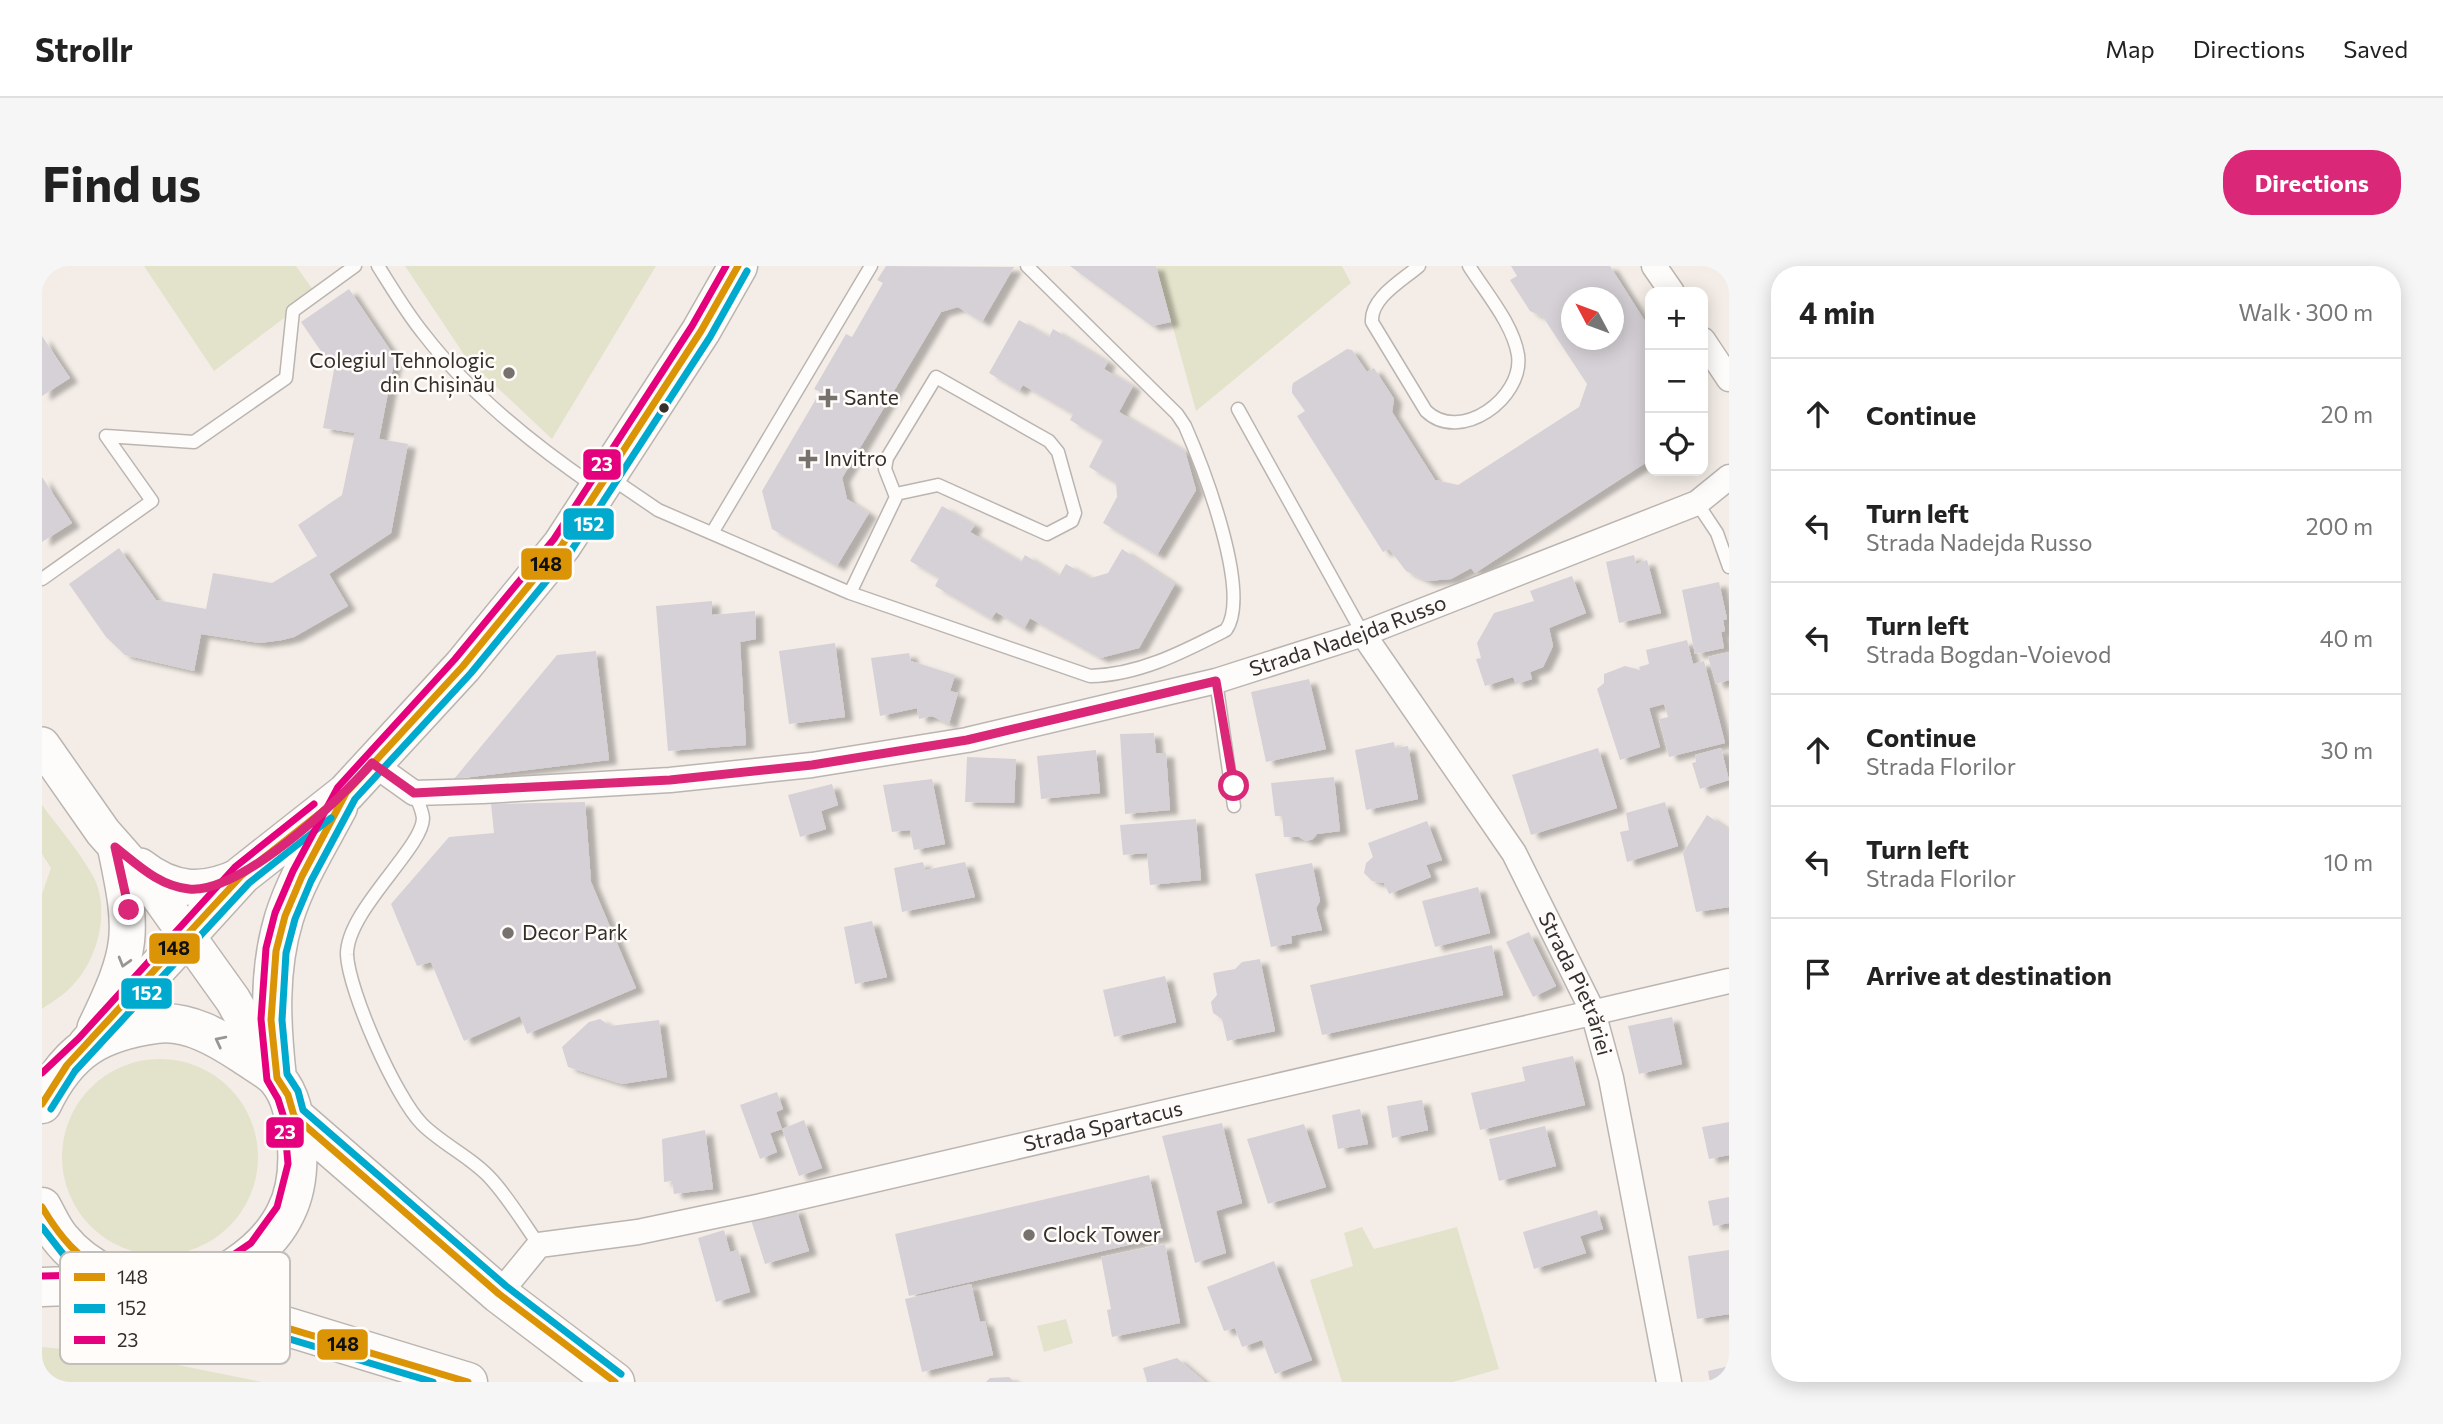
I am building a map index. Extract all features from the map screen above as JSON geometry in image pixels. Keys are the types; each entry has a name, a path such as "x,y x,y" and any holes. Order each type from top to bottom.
{"main road":[{"path":"46,1089 242,875 346,793 463,666 562,545 701,331 737,266"},
{"path":"42,745 115,847 155,891 187,934 233,1000 288,1096 294,1116 299,1165 286,1212 257,1252"},
{"path":"277,1078 271,1020 276,951 285,916 302,876 346,793"},
{"path":"115,847 152,876 170,885 203,889 242,875"},
{"path":"87,1045 116,986 128,948 129,910 115,847"},
{"path":"87,1045 126,1028 163,1023 192,1028 223,1041 277,1078"},
{"path":"294,1116 499,1294 615,1382"},
{"path":"42,1207 61,1240 75,1252"},
{"path":"42,1287 60,1286"},
{"path":"290,1328 468,1382"}],"street":[{"path":"1654,266 1669,287"},
{"path":"1708,348 1729,379"},
{"name":"Strada Nadejda Russo","path":"414,793 670,780 812,765 967,740 1216,681 1363,634 1697,503 1729,477"},
{"name":"Strada Pietrăriei","path":"1363,634 1514,853 1593,1012 1611,1078 1669,1382"},
{"path":"372,763 414,793"},
{"name":"Strada Spartacus","path":"539,1245 638,1232 757,1207 1729,981"},
{"path":"499,1294 539,1245"}],"lane":[{"path":"42,579 152,501 106,436 194,442 286,378 293,311 355,266"},
{"path":"378,266 423,333 481,396 552,458 658,510 850,593 1090,676 1114,675 1185,651 1226,631 1231,623 1234,599 1232,563 1185,426 1177,414 1027,266"},
{"path":"712,533 871,266"},
{"path":"1419,266 1377,303 1372,313 1372,322 1426,411 1441,421 1453,424 1468,422 1498,402 1514,382 1518,368 1516,345 1510,332 1469,266"},
{"path":"850,593 896,494 885,469 887,458 933,379 939,376 1054,446 1075,513 1069,524 1045,534 938,485 896,494"},
{"path":"1238,409 1363,634"},
{"path":"1697,503 1717,533 1729,567"},
{"path":"1216,681 1234,806"},
{"path":"414,793 423,819 419,833 378,888 350,938 349,966 365,1018 406,1103 433,1135 491,1179 539,1245"}],"green space":[{"name":"Colegiul Tehnologic din Chișinău","path":"144,266 296,266 316,294 214,371"},
{"name":"Colegiul Tehnologic din Chișinău","path":"405,266 656,266 552,439 467,359"},
{"path":"1156,266 1342,266 1351,283 1196,411"},
{"path":"42,805 93,876 101,903 101,918 95,948 81,975 72,986 42,1009 42,894 51,868 42,854"},
{"path":"141,1061 179,1061 214,1076 229,1088 241,1103 256,1138 256,1176 241,1211 229,1226 214,1238 182,1252 138,1252 106,1238 91,1226 79,1211 64,1176 64,1138 79,1103 91,1088 106,1076"},
{"path":"1362,1227 1374,1249 1457,1227 1499,1369 1453,1382 1342,1382 1310,1280 1353,1266 1344,1233"},
{"path":"1066,1319 1073,1343 1044,1352 1037,1326"},
{"path":"42,1347 60,1349 60,1364 173,1364 262,1382 42,1382"}],"building":[{"path":"886,266 1014,267 982,322 958,307 941,312 842,478 847,499 869,513 837,566 772,529 762,491 820,392 814,389 846,334 852,337 883,283 877,280"},
{"path":"1070,266 1156,266 1171,322 1152,326"},
{"path":"1511,266 1610,266 1623,287 1561,287 1561,344 1543,317 1530,311 1510,280 1517,276"},
{"path":"1624,288 1645,321 1645,463 1475,573 1471,568 1451,579 1427,581 1406,571 1389,549 1383,552 1297,416 1305,411 1292,393 1293,383 1347,349 1352,350 1367,372 1374,368 1394,399 1392,412 1435,480 1458,485 1579,407 1587,384 1565,350 1624,350"},
{"path":"349,289 395,357 379,439 408,444 391,533 329,574 348,606 294,637 282,640 260,643 201,634 194,671 125,655 106,637 69,584 119,548 156,600 206,609 213,573 272,583 317,556 298,525 342,495 355,433 323,428 334,370 301,322"},
{"path":"1019,320 1049,337 1053,329 1108,362 1104,369 1133,386 1119,412 1185,451 1196,490 1157,555 1103,523 1117,497 1116,483 1089,467 1103,440 1070,420 1073,414 1023,385 1019,391 989,373"},
{"path":"42,336 70,378 42,396"},
{"path":"42,477 72,523 42,542"},
{"path":"942,506 975,525 970,532 1021,562 1025,555 1059,576 1066,564 1091,578 1108,573 1122,549 1175,584 1139,648 1100,658 1030,618 1024,629 996,612 991,619 935,586 939,578 910,561"},
{"path":"1634,555 1636,564 1647,560 1661,613 1619,623 1606,562"},
{"path":"1572,576 1586,613 1549,628 1553,646 1543,667 1530,672 1532,679 1516,684 1513,677 1485,686 1476,659 1481,658 1477,643 1494,613 1534,601 1530,591"},
{"path":"1719,582 1727,619 1723,620 1725,631 1721,632 1724,648 1695,654 1682,590"},
{"path":"712,601 712,615 755,611 756,639 740,642 746,745 668,751 656,606"},
{"path":"1687,640 1693,664 1704,661 1725,743 1669,757 1659,719 1668,717 1664,704 1649,708 1660,747 1620,760 1597,689 1604,683 1604,674 1625,666 1640,670 1639,667 1649,664 1646,650"},
{"path":"835,643 845,717 789,724 779,651"},
{"path":"596,651 609,760 454,779 557,655"},
{"path":"1729,652 1729,680 1716,684 1708,657"},
{"path":"909,653 911,661 955,675 950,691 958,693 949,724 932,716 919,719 917,708 880,716 871,658"},
{"path":"1309,679 1326,749 1266,762 1251,692"},
{"path":"1154,733 1156,753 1166,753 1170,810 1125,814 1120,734"},
{"path":"1394,742 1395,748 1408,746 1418,799 1366,810 1355,750"},
{"path":"1598,748 1617,808 1531,835 1512,775"},
{"path":"1721,748 1729,780 1700,789 1692,763 1696,762 1695,755"},
{"path":"1096,750 1100,793 1041,799 1037,756"},
{"path":"967,757 1016,759 1014,803 965,802"},
{"path":"1334,777 1340,831 1317,834 1306,841 1299,837 1284,837 1282,816 1275,816 1271,783"},
{"path":"932,779 945,844 914,850 910,830 892,832 883,785"},
{"path":"832,784 838,805 821,811 826,829 800,837 788,795"},
{"name":"Decor Park","path":"585,802 591,882 636,988 527,1034 520,1016 464,1041 431,962 417,966 391,904 449,837 494,833 491,804"},
{"path":"1665,802 1678,846 1627,862 1620,832 1629,830 1626,813"},
{"path":"1707,815 1729,830 1729,907 1696,912 1683,853"},
{"path":"1196,819 1201,880 1150,885 1147,853 1123,855 1120,825"},
{"path":"1427,821 1442,860 1426,865 1431,877 1389,894 1384,883 1372,881 1364,873 1366,863 1373,857 1368,843"},
{"path":"923,862 925,870 965,862 975,897 902,912 894,868"},
{"path":"1312,863 1320,901 1316,908 1322,930 1291,936 1292,943 1271,947 1255,874"},
{"path":"1478,887 1490,933 1435,947 1422,901"},
{"path":"872,921 887,977 855,984 844,927"},
{"path":"1529,932 1556,986 1533,997 1506,942"},
{"path":"1492,945 1503,995 1322,1035 1310,985"},
{"path":"1260,959 1275,1031 1227,1041 1222,1019 1213,1013 1211,1002 1217,995 1213,973 1235,969 1242,962"},
{"path":"1165,976 1176,1022 1114,1037 1103,990"},
{"path":"1672,1017 1682,1064 1639,1074 1628,1026"},
{"path":"600,1019 610,1026 659,1020 667,1077 622,1084 568,1067 562,1047 589,1022"},
{"path":"1573,1056 1585,1105 1480,1130 1471,1093 1525,1081 1522,1067"},
{"path":"777,1092 783,1109 776,1112 782,1129 770,1133 777,1152 760,1159 740,1105"},
{"path":"1422,1100 1428,1130 1392,1138 1387,1106"},
{"path":"1360,1109 1368,1144 1338,1149 1332,1115"},
{"path":"804,1120 822,1168 799,1176 782,1129"},
{"path":"1729,1122 1729,1155 1709,1159 1702,1127"},
{"path":"1222,1123 1242,1203 1216,1211 1226,1253 1195,1263 1162,1136"},
{"path":"1304,1124 1326,1187 1268,1204 1247,1139"},
{"path":"1545,1126 1556,1166 1499,1181 1489,1139"},
{"path":"705,1130 713,1189 674,1194 672,1181 664,1182 662,1139"},
{"name":"Clock Tower","path":"1149,1175 1163,1237 909,1296 895,1234"},
{"path":"1729,1197 1729,1223 1713,1226 1708,1201"},
{"path":"796,1208 809,1251 765,1264 751,1220"},
{"path":"1597,1210 1603,1229 1580,1236 1586,1253 1534,1269 1523,1232"},
{"path":"724,1230 730,1252 738,1250 750,1292 716,1302 698,1238"},
{"path":"1165,1244 1180,1323 1112,1337 1107,1310 1111,1309 1101,1257"},
{"path":"1729,1250 1729,1314 1697,1319 1688,1256"},
{"path":"1274,1261 1312,1360 1275,1374 1262,1340 1242,1347 1235,1328 1224,1331 1207,1287"},
{"path":"971,1284 980,1322 985,1321 993,1355 922,1372 905,1299"},
{"path":"1177,1358 1205,1382 1147,1382 1143,1368"},
{"path":"1729,1366 1729,1382 1710,1382 1708,1371"},
{"path":"1009,1377 1015,1382 986,1382 990,1378"}],"transit line":[{"name":"23","path":"238,1252 251,1243 277,1207 288,1164 284,1118 278,1099 267,1080 261,1019 266,948 275,913 293,871 338,787 455,659 554,539 692,326 726,266"},
{"name":"148","path":"615,1382 499,1294 294,1116 288,1095 277,1078 271,1020 276,951 285,916 302,876 346,793 463,666 562,545 701,331 738,266"},
{"name":"152","path":"621,1374 506,1286 303,1110 298,1091 287,1074 282,1020 286,953 295,919 311,881 355,799 471,673 571,551 710,337 747,271"},
{"name":"23","path":"42,1073 79,1038 235,867 314,804"},
{"name":"148","path":"42,1104 67,1065 242,875 324,810"},
{"name":"152","path":"51,1109 75,1071 249,883 331,818"},
{"name":"148","path":"42,1207 77,1252"},
{"name":"152","path":"42,1227 61,1252"},
{"name":"23","path":"42,1276 60,1276"},
{"name":"148","path":"290,1329 468,1382"},
{"name":"152","path":"290,1339 433,1382"}],"place":[{"name":"Colegiul Tehnologic din Chișinău","path":"509,373"},
{"name":"Sante","path":"828,398"},
{"name":"Invitro","path":"808,459"},
{"name":"Decor Park","path":"508,933"},
{"name":"Clock Tower","path":"1029,1235"}],"route":[{"path":"129,910 115,847 152,876 170,885 203,889 222,884 242,875 346,793 372,763 414,793 670,780 812,765 967,740 1216,681 1234,786"}]}
